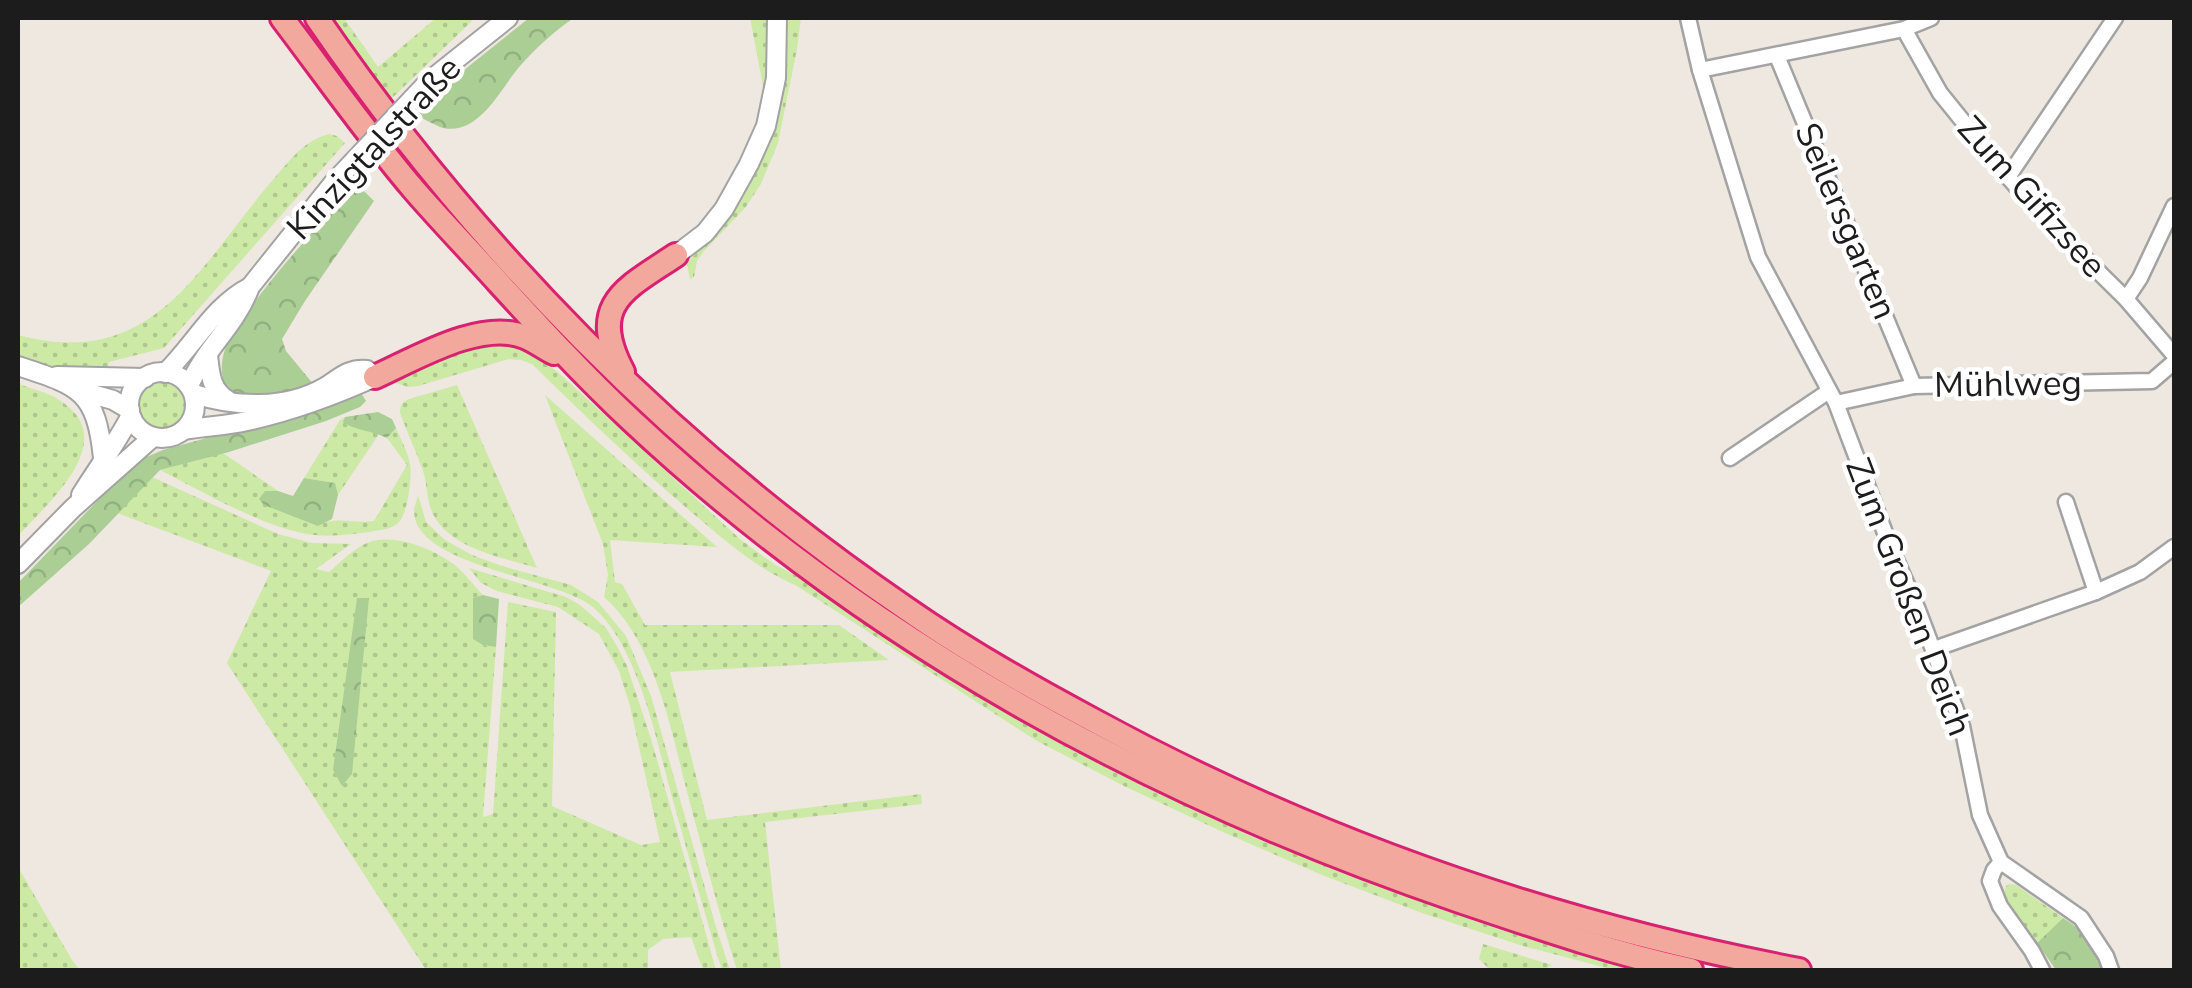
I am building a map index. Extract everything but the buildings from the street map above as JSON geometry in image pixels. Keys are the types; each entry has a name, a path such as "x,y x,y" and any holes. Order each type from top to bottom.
{"highway":[{"path":"282,18 414,190 571,362 633,422 784,550 958,670 1095,747 1250,821 1390,877 1579,940 1691,970"},
{"path":"317,18 439,181 538,295 632,388 762,500 905,608 1032,688 1168,761 1382,855 1616,928 1742,960 1799,970"},
{"path":"632,388 613,353 608,323 612,306 628,287 676,255"},
{"path":"375,376 455,341 493,332 522,336 571,362"}],"street":[{"name":"Kinzigtalstraße","path":"191,390 195,371 242,308 250,287 334,182 430,81 508,18"},
{"path":"676,255 706,233 724,209 766,126 776,78 777,18"},
{"name":"Zum Großen Deich","path":"1688,18 1700,70 1758,257 1832,397 1962,726 1980,815 2001,862 1990,881 2000,906 2042,970"},
{"path":"1700,70 1904,29 1930,18"},
{"path":"2008,177 2115,18"},
{"name":"Zum Gifizsee","path":"1904,29 1940,93 2008,177 2048,223 2126,299 2174,358"},
{"name":"Seilersgarten","path":"1778,56 1914,386"},
{"path":"2126,299 2174,206"},
{"name":"Kinzigtalstraße","path":"165,372 232,296 250,287"},
{"path":"208,355 216,390 234,404"},
{"name":"Mühlweg","path":"1832,397 1914,386 2152,381 2174,358"},
{"path":"18,366 107,398 131,414 137,426 152,437 169,438 184,430 286,412 375,376 367,370 349,371 324,388 302,396 252,405 234,404 191,390"},
{"path":"42,374 144,378 165,372 182,379 191,390 194,414 184,430"},
{"path":"73,508 122,433 131,414 132,392 144,378"},
{"path":"77,390 95,412 103,458"},
{"path":"1730,458 1832,397"},
{"path":"18,564 152,437"},
{"path":"2066,502 2096,592"},
{"path":"1934,649 2096,592 2140,572 2174,548"},
{"path":"2001,862 2081,918 2111,970"}],"green space":[{"path":"328,18 344,18 378,67 436,18 475,18 388,102"},
{"path":"529,18 574,18 532,53 489,107 468,124 443,128 414,114 439,90"},
{"path":"750,18 768,18 764,91"},
{"path":"787,18 801,18 778,143 761,184 745,208 704,251 690,279 687,264 738,201 759,160 782,77"},
{"path":"329,134 345,143 164,348 109,362 107,374 58,369 18,358 18,335 65,342 104,339 138,325 167,305 194,278 290,160 311,142"},
{"path":"356,183 374,201 282,339 286,351 314,385 259,400 237,398 222,376 223,357 230,339 273,278"},
{"path":"476,340 522,343 741,540 774,564 887,638 1090,756 1250,836 1392,891 1485,924 1648,970 1614,970 1422,913 1225,833 1037,741 744,555 654,479 532,364 509,359 418,386 393,382 392,378"},
{"path":"162,383 179,390 186,407 179,424 162,431 145,424 138,407 145,390"},
{"path":"18,384 48,394 71,409 83,427 84,445 65,484 18,536"},
{"path":"457,385 537,568 466,544 442,527 431,511 423,471 400,408 409,399"},
{"path":"360,391 366,401 360,407 326,421 160,470 89,544 18,607 18,583 144,458 320,407"},
{"path":"545,395 717,547 610,540 615,582 622,584 645,625 839,625 889,660 670,672 707,820 921,794 922,804 765,822 781,970 737,970 661,695 638,640 604,597 608,575 603,544"},
{"path":"378,412 392,419 396,428 387,438 343,422 345,417"},
{"path":"345,417 347,425 379,434 338,495 334,483 304,478"},
{"path":"396,428 410,464 408,495 398,523 380,530 329,536 297,532 236,509 160,470 223,453 278,491 265,491 318,525 374,521 407,465 387,438"},
{"path":"152,477 278,534 312,543 351,544 316,569 329,572 362,546 387,540 431,551 463,572 483,595 473,599 483,645 496,647 483,817 493,814 508,602 556,612 552,806 641,845 660,842 630,706 619,671 599,634 558,607 481,583 469,568 566,597 580,605 606,628 627,666 716,970 703,970 691,937 663,939 648,950 648,970 426,970 227,663 271,571 117,513"},
{"path":"304,478 335,483 338,495 332,519 318,526 264,505 259,499 265,491 293,496"},
{"path":"418,495 426,522 445,540 505,567 571,585 598,602 626,636 651,696 730,970 722,970 718,958 645,699 624,648 610,626 594,608 576,597 490,569 437,545 420,529 414,510"},
{"path":"483,595 499,599 496,647 473,639 473,598"},
{"path":"357,598 369,598 352,774 342,786 333,770"},
{"path":"18,867 72,960 80,970 18,970"},
{"path":"2009,884 2063,918 2037,943 2003,898"},
{"path":"2063,918 2088,940 2103,970 2056,970 2037,943"},
{"path":"1483,944 1552,965 1544,970 1490,970 1479,959"}]}
